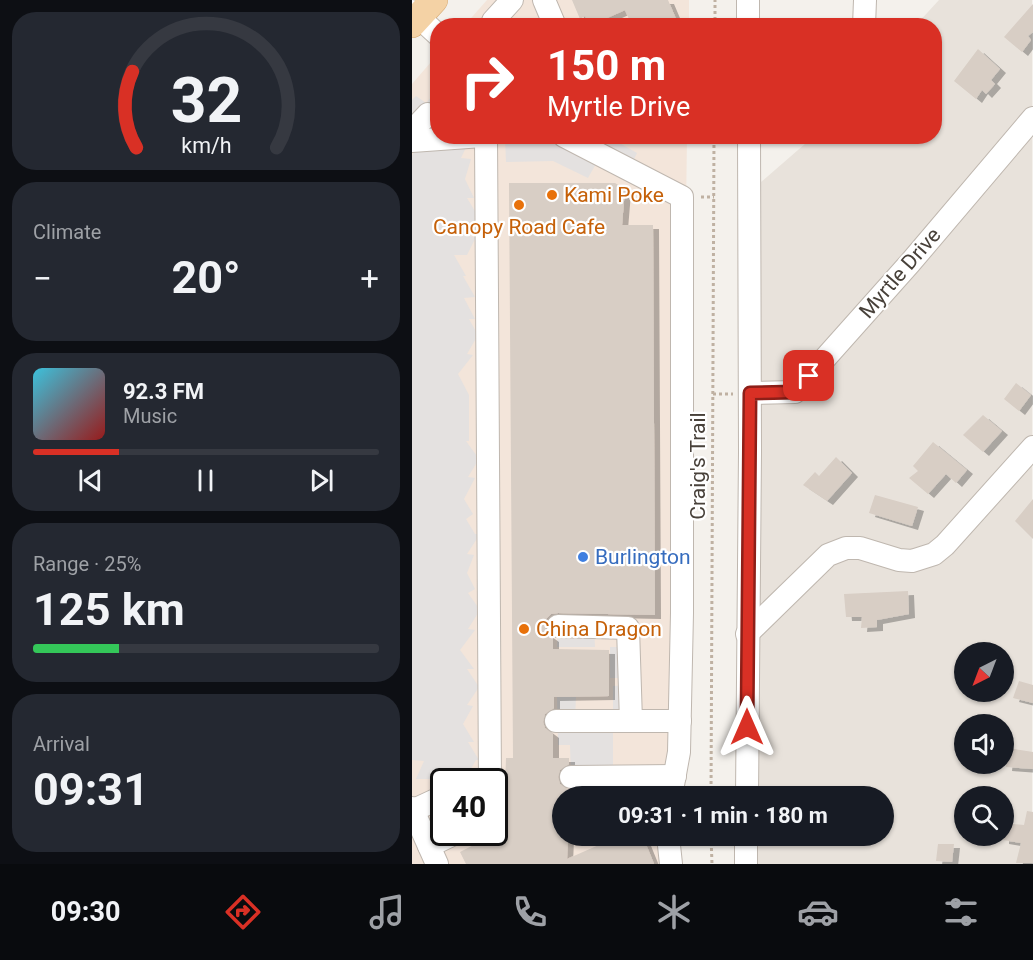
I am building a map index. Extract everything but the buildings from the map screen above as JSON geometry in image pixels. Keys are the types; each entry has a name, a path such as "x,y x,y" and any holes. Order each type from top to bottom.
{"street":[{"path":"496,18 512,0"},
{"path":"544,0 552,18"},
{"path":"748,0 748,18"},
{"path":"864,18 865,0"},
{"path":"412,130 428,114"},
{"name":"Myrtle Drive","path":"750,393 795,392 910,263 1033,118"},
{"path":"412,141 430,140"},
{"path":"484,144 490,768"},
{"path":"571,777 673,786 679,752 682,613 682,197 579,144"},
{"path":"747,786 749,144"},
{"path":"748,634 828,555 846,548 860,548 899,560 912,561 934,554 1033,447"},
{"path":"558,626 628,628 631,721"},
{"path":"556,721 680,721"},
{"path":"430,802 412,810 433,855"},
{"path":"669,846 671,864"},
{"path":"746,846 746,864"}],"path":[{"path":"715,0 715,18"},
{"name":"Craig's Trail","path":"711,786 714,144"},
{"path":"712,846 712,864"}],"shaded area":[{"path":"487,0 689,0 689,18 471,18"},
{"path":"939,0 1032,0 1032,864 757,864 758,846 894,846 894,786 758,786 761,182 805,144 942,144 942,18 922,18"},
{"path":"430,63 430,144 687,144 678,786 552,786 552,846 678,846 677,864 412,864 412,84"},
{"path":"416,96 426,103 430,99 430,116 428,114 412,131 412,100"},
{"path":"430,139 430,144 468,144 461,158 471,159 465,179 474,198 467,198 480,217 468,236 476,237 467,255 454,255 475,297 464,298 475,319 469,319 478,335 467,354 473,355 458,374 469,395 469,441 466,441 479,459 468,477 475,478 464,499 473,514 466,519 475,534 480,534 467,554 474,555 467,573 475,589 468,593 480,610 468,629 475,630 460,650 474,669 467,669 479,687 467,705 473,706 463,724 474,742 468,742 479,760 476,760 471,768 430,768 430,779 416,779 424,761 412,760 412,156 420,140"},
{"path":"505,144 621,144 637,153 629,170 601,155 588,178 553,161 506,162"},
{"path":"558,626 594,627 595,647 557,647"},
{"path":"610,647 628,647 629,678 610,678"},
{"path":"630,685 630,710 613,710 613,686"},
{"path":"557,697 576,697 575,721 613,721 613,777 571,777 570,745 558,745"}],"place":[{"name":"Kami Poke","path":"552,195"},
{"name":"Canopy Road Cafe","path":"519,205"},
{"name":"Burlington","path":"583,557"},
{"name":"China Dragon","path":"524,629"}],"route":[{"path":"747,727 750,393 795,392 809,376"}]}
